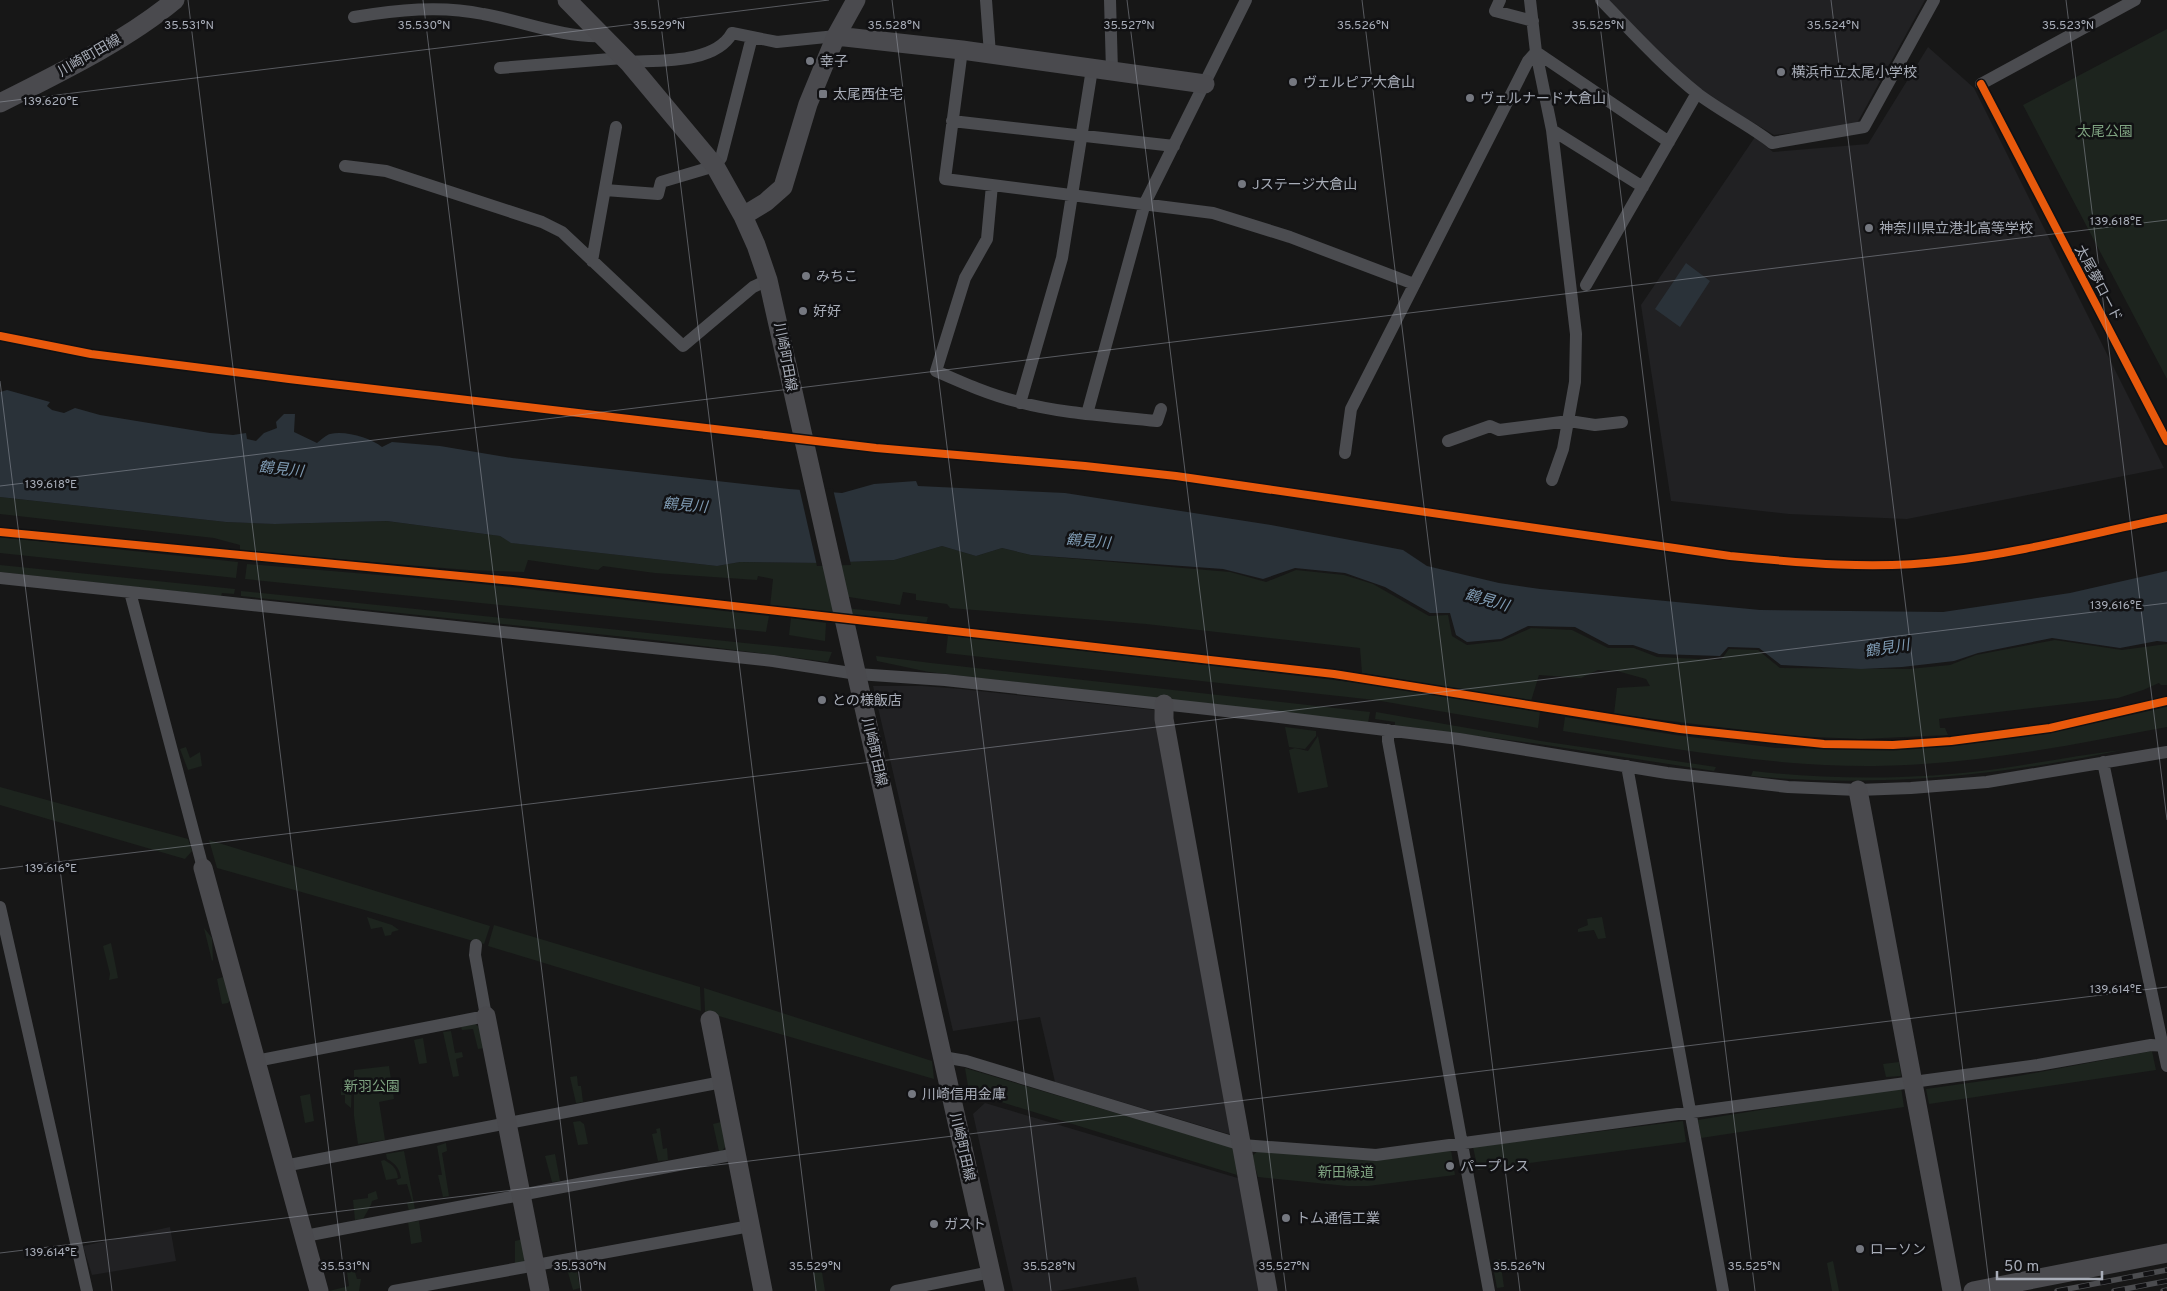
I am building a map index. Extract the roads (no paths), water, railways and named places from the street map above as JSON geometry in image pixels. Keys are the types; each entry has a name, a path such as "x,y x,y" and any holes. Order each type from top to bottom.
{"street":[{"name":"川崎町田線","path":"0,103 114,41 161,12 174,0"},
{"path":"743,216 766,202 783,187 808,104 836,36 856,0"},
{"path":"986,0 990,54"},
{"path":"1110,0 1112,71"},
{"path":"1087,414 1146,203 1246,0"},
{"path":"1500,0 1495,11 1533,21"},
{"path":"1530,0 1536,52 1552,130 1576,334 1575,382 1563,449 1552,480"},
{"path":"1601,0 1653,54 1697,93 1753,128 1772,143 1864,127 1934,0"},
{"path":"1981,84 2135,0"},
{"name":"川崎町田線","path":"569,1 625,60 715,166 743,216 756,245 768,280 781,330 799,419 858,674 995,1291"},
{"path":"354,17 394,11 482,13 581,37 603,36"},
{"path":"500,68 704,56 727,42 732,33 776,42 836,36 962,50 1205,84"},
{"path":"605,190 658,194 661,182 715,166 721,158 752,37"},
{"path":"962,50 945,179 1213,213 1290,237 1414,284"},
{"path":"1536,52 1669,142"},
{"path":"1345,453 1351,409 1528,61 1536,52"},
{"path":"1020,403 1062,258 1092,69"},
{"path":"1586,285 1697,93"},
{"path":"952,121 1174,146"},
{"path":"592,261 616,127"},
{"path":"1552,130 1643,187"},
{"path":"345,166 386,172 542,222 562,232 683,346 753,287 768,280"},
{"path":"992,185 987,239 965,278 936,371 979,389 1020,403 1087,414 1157,422 1161,409"},
{"path":"1448,441 1490,426 1498,430 1568,421 1595,425 1622,422"},
{"path":"0,578 772,661 858,674 945,680 1388,730 1459,739 1743,783 1788,787 1858,790 1987,782 2167,752"},
{"path":"130,592 319,1291"},
{"path":"1164,704 1164,719 1268,1291"},
{"path":"1388,730 1388,741 1489,1291"},
{"path":"2104,762 2165,1046 2167,1066"},
{"path":"1627,766 1723,1291"},
{"path":"1858,790 1911,1082 1952,1291"},
{"path":"0,907 87,1291"},
{"path":"476,945 486,1016 540,1291"},
{"path":"256,1062 486,1016"},
{"path":"710,1020 763,1291"},
{"path":"943,1057 966,1061 1242,1145 1376,1155 2038,1065 2151,1045 2165,1046"},
{"path":"284,1166 722,1082"},
{"path":"304,1236 736,1154"},
{"path":"394,1291 750,1226"},
{"path":"1973,1291 2167,1253"},
{"path":"896,1291 991,1272"}],"water":[{"path":"1686,263 1710,281 1680,327 1655,309"},
{"name":"鶴見川","path":"7,390 50,402 47,406 52,410 64,413 75,408 100,415 210,433 233,435 246,433 247,439 256,441 264,433 277,428 276,422 284,414 295,414 294,432 317,443 325,436 343,433 365,438 382,447 392,442 440,446 512,458 789,489 842,493 874,484 916,481 918,486 1065,493 1271,525 1403,550 1427,566 1499,583 1540,589 1760,610 1943,612 2070,593 2167,571 2167,642 2157,641 2120,648 2052,638 1978,653 1954,661 1902,667 1861,669 1781,665 1759,648 1728,647 1720,656 1659,654 1633,645 1609,645 1575,627 1528,626 1501,639 1467,642 1456,635 1450,613 1430,613 1385,587 1345,573 1295,568 1263,579 1223,569 1031,555 1002,548 976,556 942,546 894,560 823,563 740,562 717,566 511,543 500,536 387,521 275,524 226,522 0,497 0,392"}],"railway":[{"path":"2057,1291 2167,1270"},
{"path":"2114,1291 2167,1281"},
{"path":"2163,1291 2167,1290"}],"place":[{"name":"幸子","path":"810,61"},
{"name":"横浜市立太尾小学校","path":"1781,72"},
{"name":"ヴェルピア大倉山","path":"1293,82"},
{"name":"太尾西住宅","path":"823,94"},
{"name":"ヴェルナード大倉山","path":"1470,98"},
{"name":"Jステージ大倉山","path":"1242,184"},
{"name":"神奈川県立港北高等学校","path":"1869,228"},
{"name":"みちこ","path":"806,276"},
{"name":"好好","path":"803,311"},
{"name":"との様飯店","path":"822,700"},
{"name":"川崎信用金庫","path":"912,1094"},
{"name":"パープレス","path":"1450,1166"},
{"name":"トム通信工業","path":"1286,1218"},
{"name":"ガスト","path":"934,1224"},
{"name":"ローソン","path":"1860,1249"}],"park label":[{"name":"太尾公園","path":"2105,131"},
{"name":"新羽公園","path":"372,1086"},
{"name":"新田緑道","path":"1346,1172"}]}
